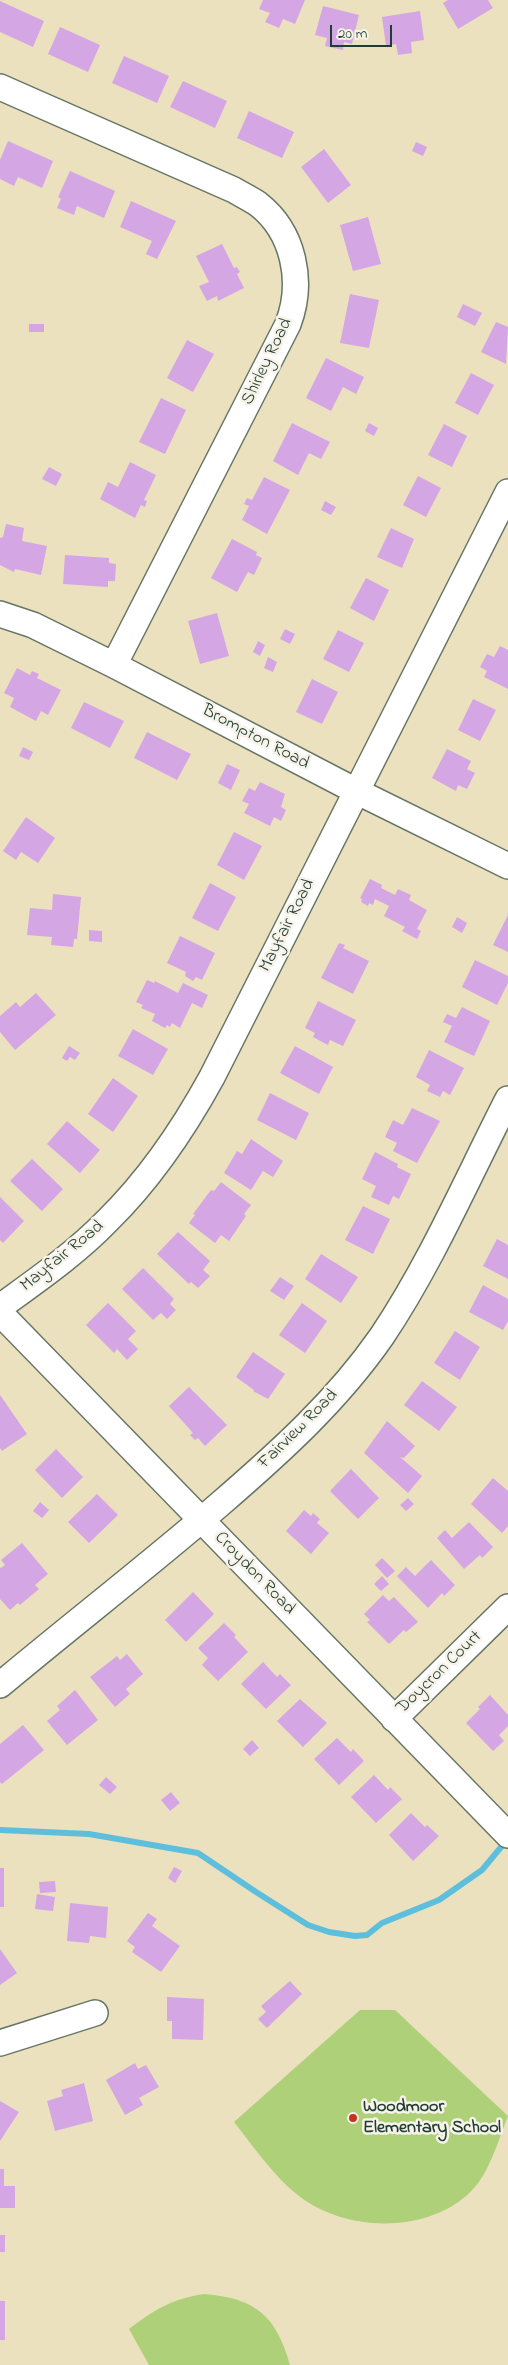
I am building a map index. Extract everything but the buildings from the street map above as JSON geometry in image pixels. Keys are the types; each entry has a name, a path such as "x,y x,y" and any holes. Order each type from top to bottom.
{"street":[{"name":"Shirley Road","path":"0,87 234,190 257,204 273,219 286,238 294,260 296,286 294,306 288,324 114,665"},
{"name":"Mayfair Road","path":"0,1307 68,1256 106,1222 132,1196 187,1122 212,1077 508,492"},
{"name":"Brompton Road","path":"0,614 33,625 114,665 356,791 508,866"},
{"name":"Fairview Road","path":"0,1685 201,1520 282,1450 324,1409 381,1337 434,1245 508,1099"},
{"name":"Croydon Road","path":"0,1313 503,1830"},
{"name":"Doycron Court","path":"394,1718 508,1607"},
{"path":"0,2043 95,2014"}],"green space":[{"path":"360,2010 395,2010 508,2116 492,2159 474,2188 448,2208 428,2217 406,2222 383,2223 360,2221 338,2216 317,2208 299,2196 281,2180 234,2122"},
{"path":"204,2294 237,2300 261,2312 278,2333 290,2365 149,2365 129,2329 172,2302"}],"waterway":[{"path":"0,1830 89,1834 198,1853 308,1925 329,1932 355,1936 367,1935 382,1923 439,1900 482,1870 507,1840"}],"place":[{"name":"Woodmoor Elementary School","path":"353,2118"}]}
